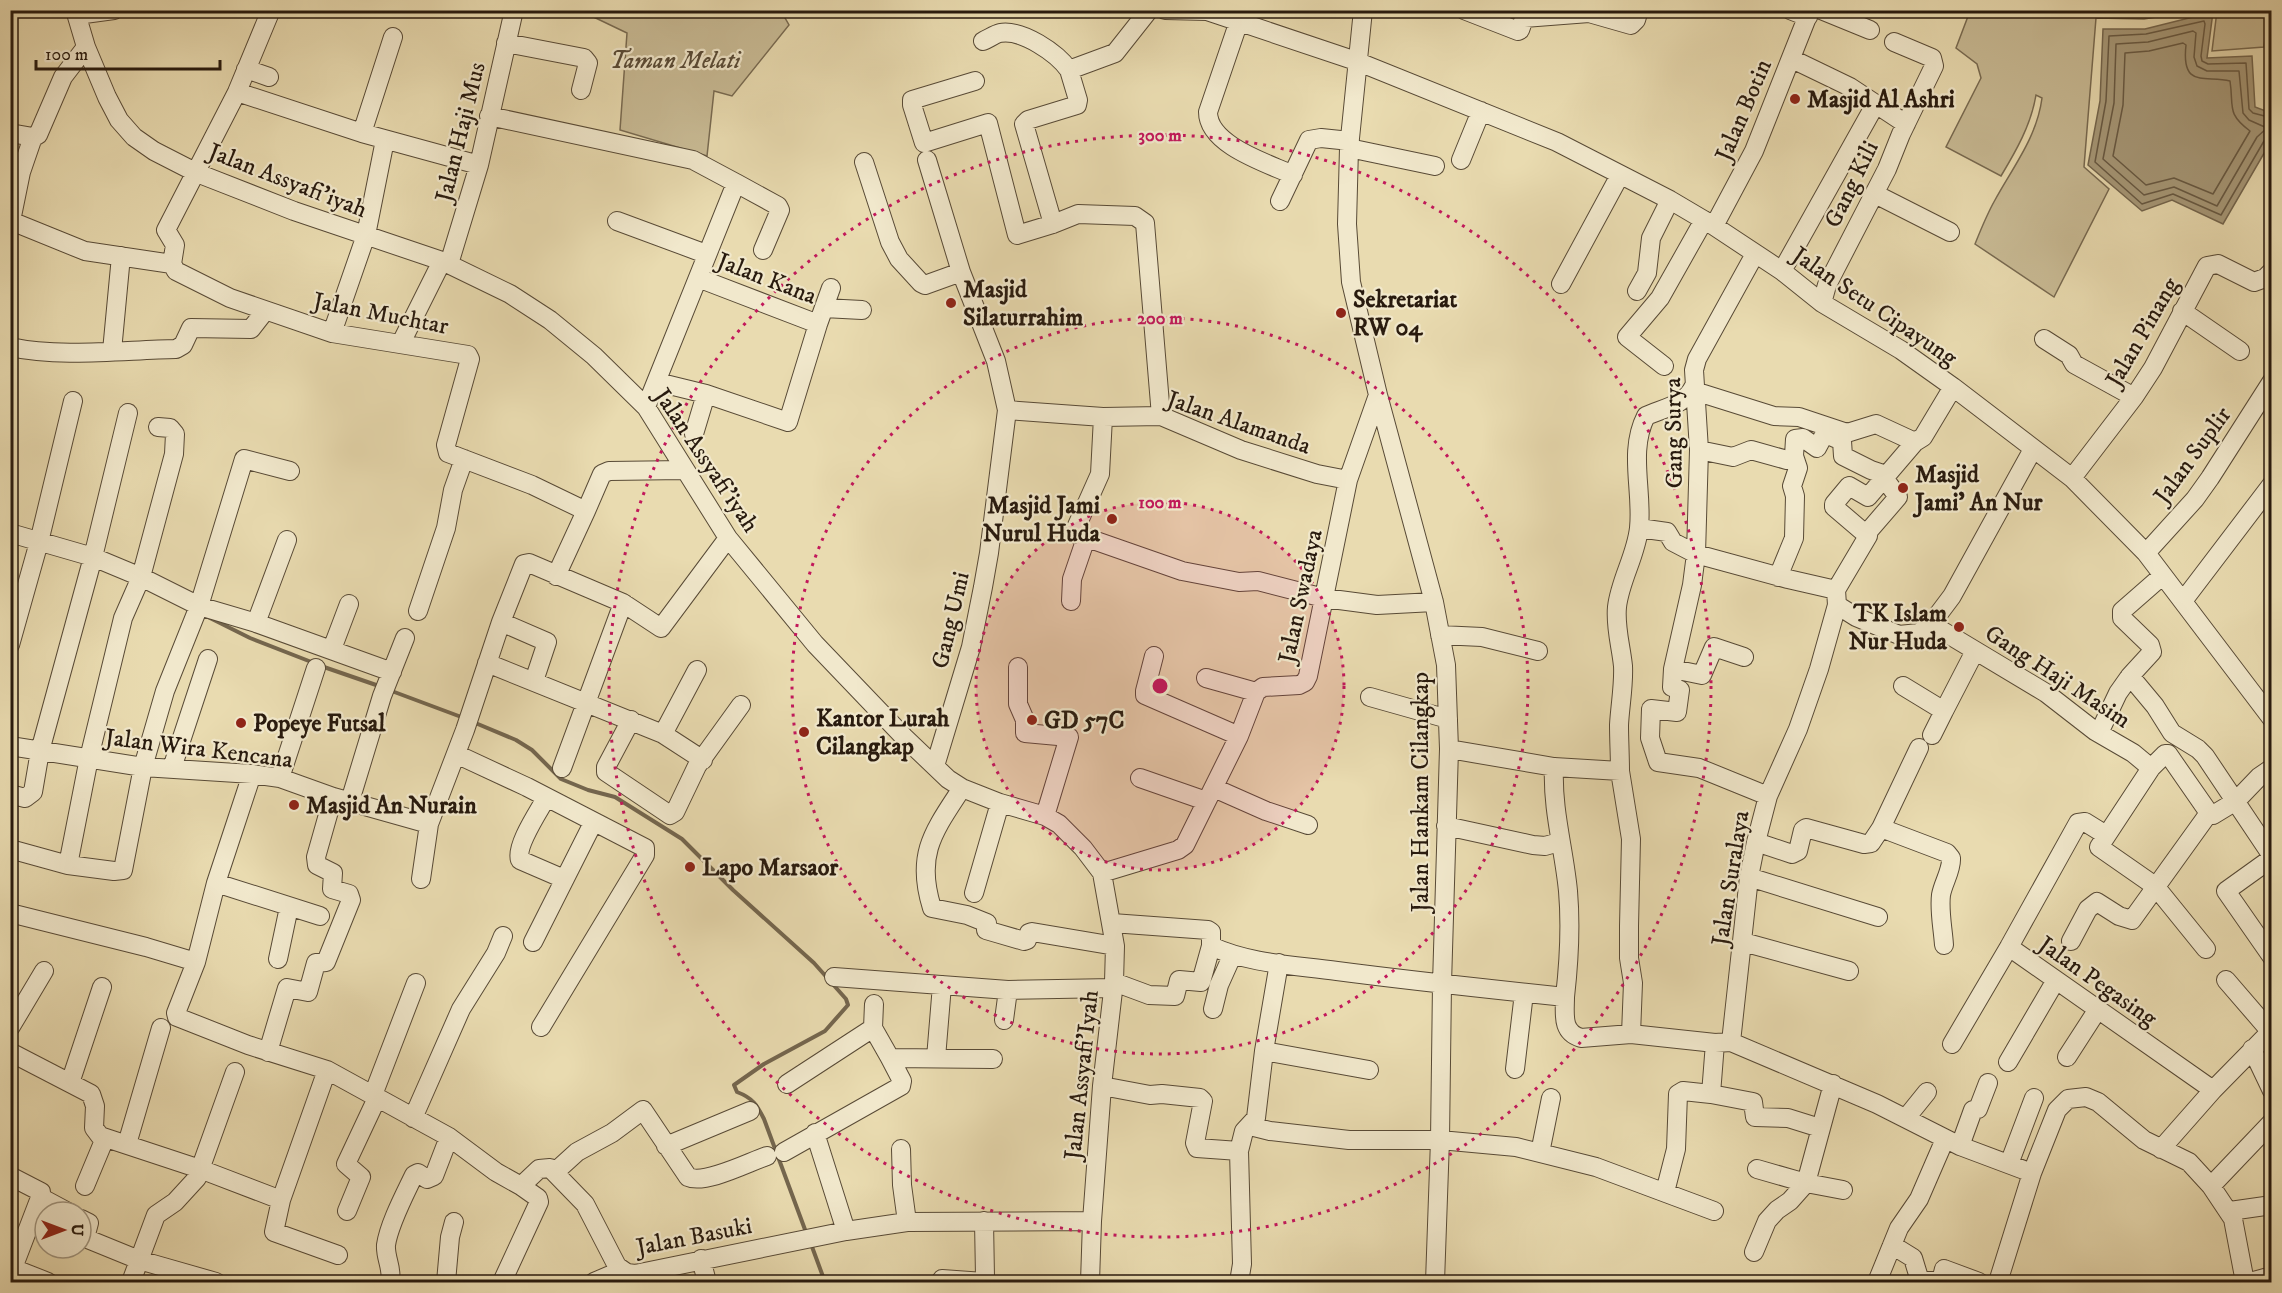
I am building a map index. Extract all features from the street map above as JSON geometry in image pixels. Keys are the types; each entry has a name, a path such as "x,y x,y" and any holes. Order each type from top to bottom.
{"street":[{"path":"76,13 114,10"},
{"path":"172,264 175,243 166,231 237,92 271,10"},
{"name":"Jalan Haji Mus","path":"401,343 446,263 479,165 514,10"},
{"path":"1069,70 1115,52 1149,10"},
{"name":"Jalan Setu Cipayung","path":"1165,10 1207,11 1356,61 1557,142 1670,200 1709,223 1782,271 1822,303 1901,351 1953,387 2072,478 2146,554 2271,719"},
{"name":"Jalan Hankam Cilangkap","path":"1362,10 1349,145 1347,224 1351,282 1378,395 1434,602 1446,665 1449,749 1435,1282"},
{"path":"1464,10 1514,30 1520,30 1526,14 1589,14 1631,25 1636,20 1639,10"},
{"path":"1790,10 1813,13 1870,30"},
{"name":"Jalan Assyafi'iyah","path":"76,13 86,47 119,120 134,137 154,151 200,168 294,211 446,263 510,294 550,320 602,364 646,407 728,538 815,644 935,766 962,788 999,803 1046,816 1059,824 1072,835 1102,873"},
{"name":"Jalan Botin","path":"1664,366 1628,340 1628,337 1660,298 1754,151 1813,13"},
{"path":"1239,21 1208,112 1208,121 1211,128 1232,147 1293,175"},
{"path":"983,41 1000,33 1015,34 1035,41 1069,70 1078,100 1077,105 1028,120 1024,124 1053,224"},
{"path":"362,134 393,38"},
{"name":"Gang Kili","path":"1822,303 1827,285 1875,195 1934,66 1934,61 1894,42"},
{"path":"506,43 584,58 588,63 580,90"},
{"path":"10,133 38,135 63,76 86,47"},
{"path":"1792,59 1850,87 1906,124"},
{"path":"246,69 269,77"},
{"path":"975,81 912,100 912,105 924,143 987,123 1017,235 1078,214 1135,216 1145,223 1161,416"},
{"path":"237,92 362,134 479,165"},
{"path":"1782,271 1875,105"},
{"path":"1461,160 1481,111"},
{"path":"489,116 693,160 779,207 780,214 763,250"},
{"name":"Jalan Muchtar","path":"34,136 21,172 11,221 85,251 172,264 176,271 230,298 332,333 468,355 470,359 446,445 448,453 532,485 586,511"},
{"path":"1280,201 1309,140 1321,138 1435,166"},
{"path":"332,333 366,235 385,140"},
{"name":"Gang Umi","path":"927,160 961,272 996,361 1007,410 989,553 971,647 935,766"},
{"path":"864,162 890,242 899,259 925,285 961,272"},
{"path":"1561,284 1620,175"},
{"path":"646,407 736,183"},
{"path":"1875,195 1950,232"},
{"path":"1637,291 1647,273 1651,238 1670,200"},
{"path":"617,221 706,254"},
{"name":"Gang Surya","path":"1673,669 1692,585 1696,554 1699,450 1694,370 1697,359 1755,255"},
{"path":"112,351 121,256"},
{"name":"Jalan Pinang","path":"2072,478 2134,397 2210,264 2218,264 2254,282 2265,279 2271,271"},
{"name":"Jalan Kana","path":"698,278 821,316 862,310"},
{"path":"657,382 706,394 788,422 831,288"},
{"path":"10,347 47,351 176,349 183,345 191,328 251,329 265,311"},
{"path":"2182,311 2240,351"},
{"path":"2044,339 2069,355 2074,364 2134,397"},
{"name":"Jalan Suplir","path":"2146,554 2195,499 2271,381"},
{"path":"1866,533 1834,507 1834,504 1849,486 1868,497 1915,442 1923,437 1953,387"},
{"path":"1631,1034 1633,983 1629,958 1629,926 1631,839 1620,771 1619,728 1623,667 1617,607 1634,553 1639,528 1640,496 1637,457 1645,417 1678,403 1694,389 1774,416 1799,417 1847,434 1876,424 1915,442"},
{"path":"694,434 706,394"},
{"name":"Jalan Swadaya","path":"1256,692 1263,687 1299,685 1305,682 1308,676 1348,480 1378,395"},
{"path":"10,645 37,548 73,401"},
{"name":"Jalan Alamanda","path":"1007,410 1103,417 1161,416 1241,450 1317,474 1348,480"},
{"path":"10,794 25,798 33,792 40,751 91,563 128,413"},
{"path":"1103,417 1100,474 1074,530 1076,534 1182,571 1239,582 1258,581 1324,598 1377,605 1434,602"},
{"path":"68,865 89,758 123,618 138,582 174,454 175,434 170,428 158,427"},
{"path":"1778,577 1794,538 1795,496 1792,486 1798,468 1794,456 1795,439 1803,438 1816,448 1824,435 1828,435 1842,441 1843,456 1886,475"},
{"path":"1639,528 1667,532 1673,542 1696,554 1778,577 1836,597 1856,617 1899,635 1919,633 1931,624 1952,596 2033,448"},
{"path":"1699,450 1733,457 1751,450 1787,460"},
{"path":"10,849 68,865 114,871 123,870 143,767 165,691 197,611 244,459 290,471"},
{"path":"418,611 446,528 453,490 464,459"},
{"path":"556,576 603,474 609,471 684,470"},
{"name":"Jalan Suralaya","path":"1711,1095 1743,942 1755,843 1768,796 1801,719 1819,669 1836,597 1868,538 1866,533 1898,497 1887,482 1886,475"},
{"path":"2183,601 2271,484"},
{"path":"10,533 37,548 91,563 138,582 197,611 256,623 332,650 387,685"},
{"path":"421,879 429,824 524,564 529,563 623,603 662,628 728,538"},
{"path":"1071,601 1072,579 1086,538"},
{"path":"256,623 287,540"},
{"path":"2099,733 2118,693 2130,676 2151,655 2152,648 2122,618 2121,613 2163,576"},
{"path":"562,768 623,603"},
{"path":"332,650 349,604"},
{"path":"501,622 547,642 534,681"},
{"name":"Gang Haji Masim","path":"1931,624 2046,693 2099,733 2153,766"},
{"path":"1440,635 1482,638 1538,651"},
{"path":"268,1052 287,988 308,992 316,963 326,962 351,900 349,894 332,890 333,873 317,865 316,857 342,799 405,639"},
{"path":"1744,657 1714,647 1702,675 1673,669 1672,687 1680,690 1677,712 1650,711 1650,738 1658,762 1699,768 1768,796"},
{"path":"1755,843 1792,854 1798,851 1803,830 1806,828 1864,844 1871,843 1975,651"},
{"path":"1154,656 1145,695 1239,736"},
{"path":"172,768 208,659"},
{"path":"487,663 663,734 703,760"},
{"path":"1018,667 1018,704 1024,716 1025,733 1070,736 1046,816"},
{"path":"280,778 316,668"},
{"path":"663,734 697,670"},
{"path":"2130,676 2155,706 2172,734 2202,752 2271,857 2226,891 2264,933 2271,957"},
{"path":"1102,873 1178,850 1191,836 1239,736 1256,692 1206,678"},
{"path":"1903,686 1944,711"},
{"path":"1370,697 1448,719"},
{"path":"631,720 606,767 606,772 667,814 673,814 697,766 741,705"},
{"name":"Jalan Wira Kencana","path":"10,746 143,767 280,778 429,824"},
{"path":"1449,749 1554,767 1620,771"},
{"path":"456,754 645,848 645,855 541,1027"},
{"path":"2206,950 2155,886 2099,847 2153,766 2165,754 2168,754 2209,813 2213,815 2236,801 2271,768"},
{"path":"1554,767 1554,805 1564,861 1569,913 1565,997 1565,1022 1568,1031 1581,1038 1631,1034 1723,1043 1833,1084 1953,1142 2032,1173"},
{"path":"252,774 216,883 196,962 176,1013 177,1017 268,1052 327,1070 449,1137 496,1172 538,1198 539,1203 502,1282"},
{"path":"1140,778 1210,795 1308,825"},
{"path":"962,788 932,835 927,849 926,871 932,908 967,915 986,922 985,929 1024,941 1032,932 1115,946"},
{"path":"546,798 518,855 520,860 564,879"},
{"path":"975,892 999,803"},
{"path":"2071,941 2088,909 2097,902 2119,916 2132,920 2209,813"},
{"name":"Jalan Pegasing","path":"2106,835 2085,822 2078,823 2009,947 2213,1090"},
{"path":"533,942 593,823"},
{"path":"1446,826 1533,845 1545,846 1559,843"},
{"path":"1881,828 1947,853 1951,858 1940,901 1944,945"},
{"name":"Jalan Assyafi'Iyah","path":"1090,1282 1102,1086 1114,985 1115,946 1102,873"},
{"path":"1749,878 1878,917"},
{"path":"216,883 320,916"},
{"path":"278,959 289,907"},
{"path":"10,913 196,962"},
{"path":"834,977 1008,990 1114,985 1149,995 1155,993 1174,997 1179,980 1201,982 1210,946 1211,932 1208,930 1112,923"},
{"path":"413,1118 461,1009 496,953 503,936"},
{"path":"1743,942 1850,971"},
{"path":"1210,946 1232,956 1279,963 1565,997"},
{"path":"1952,1044 2009,947"},
{"path":"1213,1010 1219,985 1232,956"},
{"path":"1239,1282 1242,1264 1239,1151 1244,1131 1256,1118 1264,1051 1279,963"},
{"path":"10,1028 16,1009 44,971"},
{"path":"2008,1062 2056,980"},
{"path":"2162,1149 2213,1090 2271,1031 2226,980"},
{"path":"346,1211 361,1177 346,1164 375,1096 417,983"},
{"path":"936,1058 942,985"},
{"path":"70,1083 102,987"},
{"path":"1004,1020 1008,990"},
{"path":"1515,1069 1524,993"},
{"path":"521,1186 539,1168 550,1168 555,1172 577,1152 612,1133 643,1110 688,1177 693,1179 705,1179 776,1154 901,1086 902,1081 873,1028 874,1004"},
{"path":"2067,1057 2098,1009"},
{"path":"127,1144 161,1028"},
{"path":"787,1084 873,1028"},
{"path":"2252,1049 2271,1091"},
{"path":"1264,1051 1369,1070"},
{"path":"10,1053 91,1094 95,1106 94,1128 105,1138 200,1169 281,1200"},
{"path":"890,1059 993,1059"},
{"path":"327,1070 281,1200 272,1240 338,1255"},
{"path":"131,1282 156,1215 175,1202 196,1179 235,1072"},
{"path":"1877,1282 1899,1228 1933,1170 1973,1110 1978,1109 1989,1083"},
{"path":"1754,1252 1767,1221 1777,1210 1791,1201 1806,1183 1833,1084"},
{"path":"1102,1086 1150,1095 1200,1098 1202,1104 1195,1143 1197,1148 1239,1151"},
{"path":"1665,1192 1676,1149 1678,1094 1683,1091 1753,1102 1755,1117 1788,1119 1820,1128"},
{"path":"1906,1118 1927,1092"},
{"path":"1998,1282 2032,1173 2057,1110 2068,1099 2086,1097 2098,1102 2144,1140 2189,1162 2211,1186 2234,1219 2245,1282"},
{"path":"1540,1154 1551,1098"},
{"path":"2009,1164 2034,1098"},
{"path":"666,1146 750,1111"},
{"path":"2211,1186 2271,1122"},
{"path":"1250,1126 1270,1131 1349,1140 1440,1140 1516,1147 1596,1167 1714,1211"},
{"path":"815,1133 846,1231"},
{"path":"390,1282 391,1271 386,1246 389,1234 414,1175 418,1173 428,1179 434,1176 449,1137"},
{"path":"85,1186 105,1138"},
{"path":"901,1149 902,1185 907,1222"},
{"path":"1757,1169 1806,1183 1843,1190"},
{"name":"Jalan Basuki","path":"555,1172 585,1204 617,1266 627,1275 846,1231 907,1222 1092,1221"},
{"path":"10,1176 41,1192 19,1273 48,1282"},
{"path":"40,1197 46,1200"},
{"path":"2230,1211 2271,1205"},
{"path":"942,1279 986,1282 984,1221"},
{"path":"446,1282 454,1222"},
{"path":"93,1241 139,1260 216,1282"},
{"path":"1892,1245 1913,1258 1920,1281 1941,1281 1944,1269 1979,1282"},
{"path":"702,1259 707,1282"},
{"path":"594,1282 627,1275"},
{"path":"2250,1282 2271,1276"}],"green space":[{"name":"Taman Melati","path":"581,11 781,11 789,25 732,96 714,91 707,156 620,130 627,33"},
{"path":"1970,11 2193,11 2144,19 2096,18 2084,167 2109,189 2054,297 1975,244 1992,205 2030,139 2042,98 2036,95 2027,127 2001,176 1946,147 1981,78 1977,64 1956,48"},
{"path":"2217,11 2269,11 2264,47 2212,51"}],"water":[{"path":"2213,12 2207,58 2252,56 2255,107 2271,113 2270,143 2223,224 2172,200 2142,211 2088,165 2100,101 2103,29 2145,29"}],"waterway":[{"path":"206,616 250,638 314,663"},
{"path":"321,666 379,686"},
{"path":"389,690 464,718"},
{"path":"473,722 516,740 532,750 561,779 588,790 615,797 682,839 733,890 814,963 846,999 848,1005 825,1031 764,1064 734,1085 737,1092 754,1102 764,1119 807,1235"},
{"path":"811,1244 825,1282"}],"place":[{"name":"Masjid Al Ashri","path":"1795,99"},
{"name":"Masjid Silaturrahim","path":"951,303"},
{"name":"Sekretariat RW 04","path":"1341,313"},
{"name":"Masjid Jami' An Nur","path":"1903,488"},
{"name":"Masjid Jami Nurul Huda","path":"1112,519"},
{"name":"TK Islam Nur Huda","path":"1959,627"},
{"name":"GD 57C","path":"1032,720"},
{"name":"Popeye Futsal","path":"241,723"},
{"name":"Kantor Lurah Cilangkap","path":"804,732"},
{"name":"Masjid An Nurain","path":"294,805"},
{"name":"Lapo Marsaor","path":"690,867"}]}
